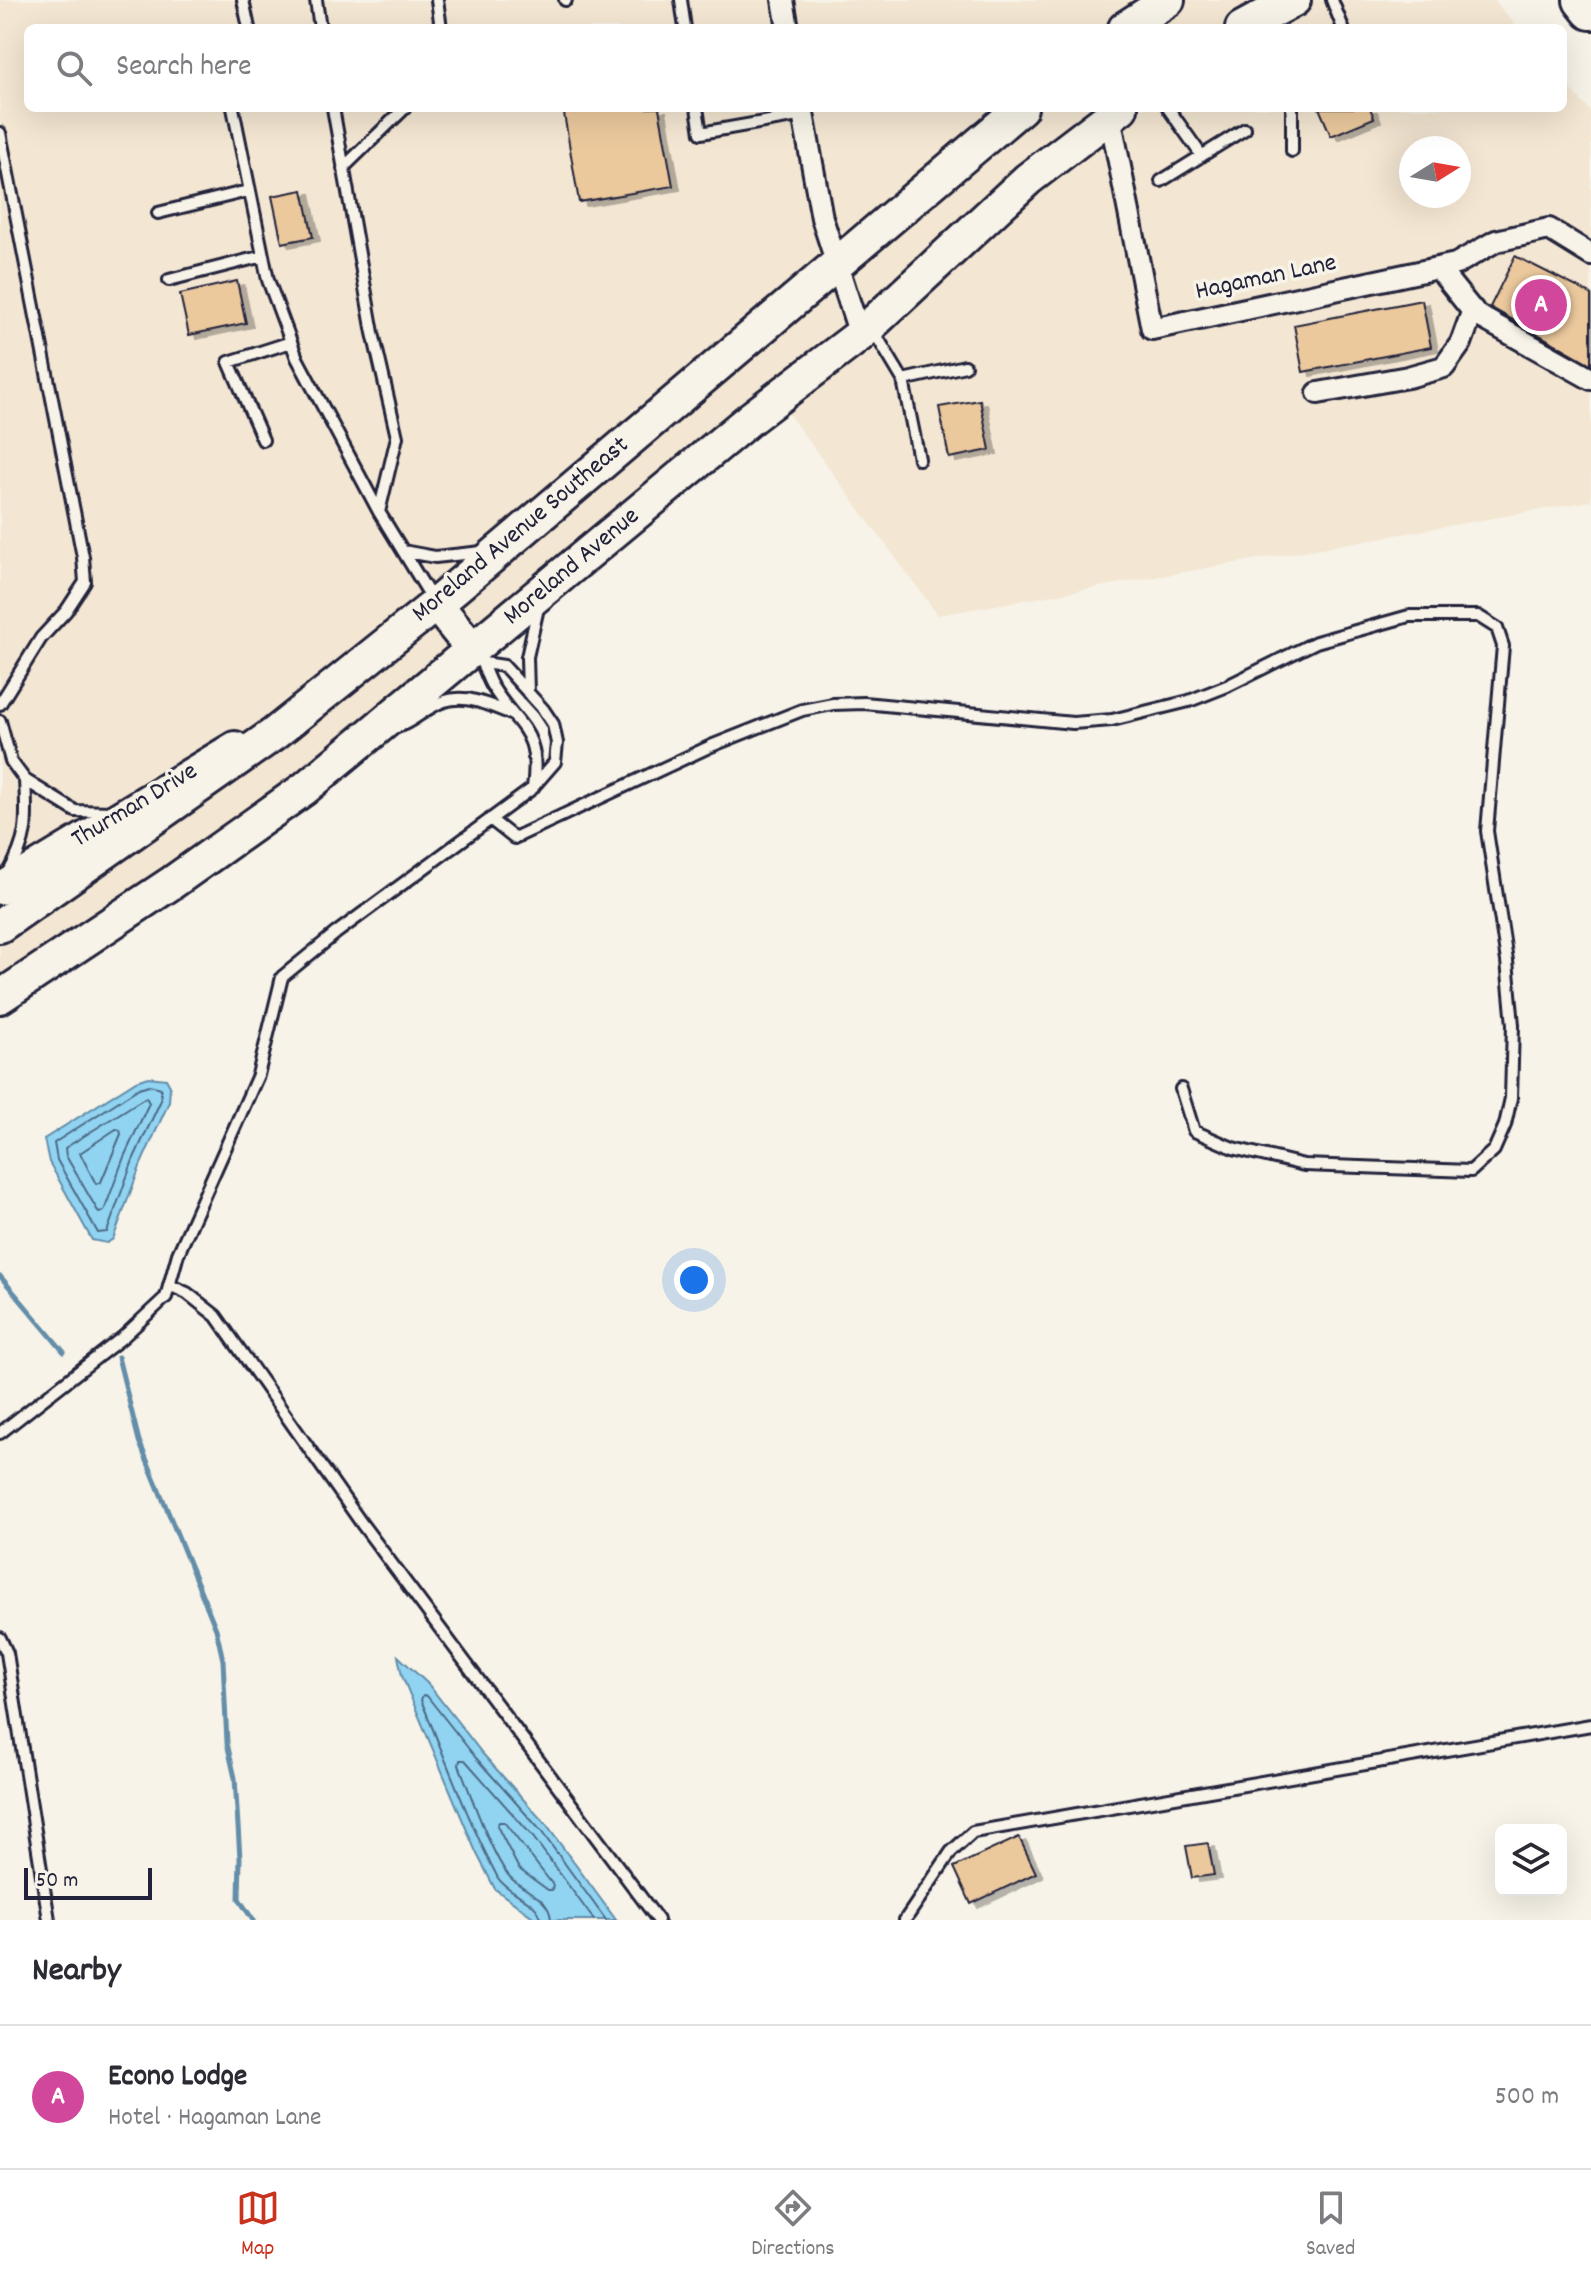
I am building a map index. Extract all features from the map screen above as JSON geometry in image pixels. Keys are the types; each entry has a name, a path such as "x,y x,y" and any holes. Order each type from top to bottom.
{"highway":[{"path":"1583,0 1591,10"}],"main road":[{"path":"1131,24 1168,0"},
{"path":"1252,24 1294,0"},
{"name":"Moreland Avenue Southeast","path":"0,926 274,734 436,604 1016,112"},
{"name":"Moreland Avenue","path":"0,997 185,874 304,789 368,736 479,656 542,592 751,418 865,330 1028,179 1115,112"},
{"path":"436,604 479,656"},
{"name":"Thurman Drive","path":"0,888 228,749 274,734"}],"street":[{"path":"783,0 787,24"},
{"path":"803,112 822,218 865,330"},
{"name":"Hagaman Lane","path":"1115,112 1124,180 1152,329 1456,264 1496,241 1549,229 1591,255"},
{"path":"1438,268 1486,321 1591,379"},
{"path":"1318,393 1408,377 1444,367 1461,343 1473,310"}],"lane":[{"path":"243,0 248,24"},
{"path":"316,0 319,24"},
{"path":"437,0 440,24"},
{"path":"681,0 684,24"},
{"path":"1332,0 1341,24"},
{"path":"234,112 268,280 291,342 379,512 436,604"},
{"path":"334,112 373,333 397,437 379,512"},
{"path":"343,168 401,112"},
{"path":"698,112 701,133 803,112"},
{"path":"1171,112 1202,156"},
{"path":"1292,112 1292,151"},
{"path":"1161,181 1245,129"},
{"path":"0,133 83,557 85,582 66,611 41,638 0,704"},
{"path":"158,213 248,191"},
{"path":"169,280 263,256"},
{"path":"865,330 903,380 919,459"},
{"path":"263,440 229,362 291,342"},
{"path":"903,380 965,366"},
{"path":"403,551 435,557 457,557 503,546"},
{"path":"528,693 527,657 542,592"},
{"path":"490,819 514,838 711,746 802,710 833,704 864,703 1073,723 1112,720 1189,701 1227,686 1316,642 1409,616 1478,616 1497,628 1503,646 1487,831 1507,961 1512,1040 1511,1098 1505,1125 1494,1150 1471,1171 1304,1165 1233,1148 1194,1131 1181,1089"},
{"path":"0,1433 123,1337 166,1297 178,1254 258,1075 282,977 336,933 533,788 555,762 557,743 553,724 543,709 504,666 479,656"},
{"path":"479,656 489,681 509,713 523,725 530,737 536,762 533,788"},
{"path":"368,736 409,724 432,706 457,697 483,702 509,713"},
{"path":"0,721 11,761 25,780 75,811 126,812"},
{"path":"0,888 23,848 27,819 25,780"},
{"path":"169,1285 187,1293 216,1316 362,1524 658,1920"},
{"path":"0,1638 7,1653 49,1920"},
{"path":"905,1920 951,1852 973,1832 1591,1725"}],"shaded area":[{"path":"0,0 1494,0 1515,24 24,24 24,112 1567,112 1567,85 1591,112 1591,501 938,615 779,401 192,859 0,977"}],"water":[{"path":"148,1077 166,1079 170,1086 169,1102 141,1164 113,1239 107,1243 92,1240 49,1162 44,1139 136,1081"},
{"path":"398,1656 428,1684 482,1753 547,1826 616,1920 537,1920 495,1889 476,1852 402,1676"}],"building":[{"path":"564,112 660,112 673,186 579,202"},
{"path":"1321,112 1372,112 1374,118 1331,136"},
{"path":"303,190 313,237 282,243 272,196"},
{"path":"1515,256 1591,294 1591,364 1490,307"},
{"path":"237,281 246,323 189,335 180,294"},
{"path":"1422,300 1431,347 1303,372 1294,325"},
{"path":"980,400 990,450 949,458 939,407"},
{"path":"1019,1837 1036,1873 971,1904 954,1867"},
{"path":"1208,1843 1214,1875 1192,1878 1186,1846"}],"waterway":[{"path":"0,1276 64,1352"},
{"path":"118,1357 139,1441 216,1629 223,1660 227,1743 235,1778 239,1899 253,1920"}],"place":[{"name":"Econo Lodge","path":"1541,305"}]}
